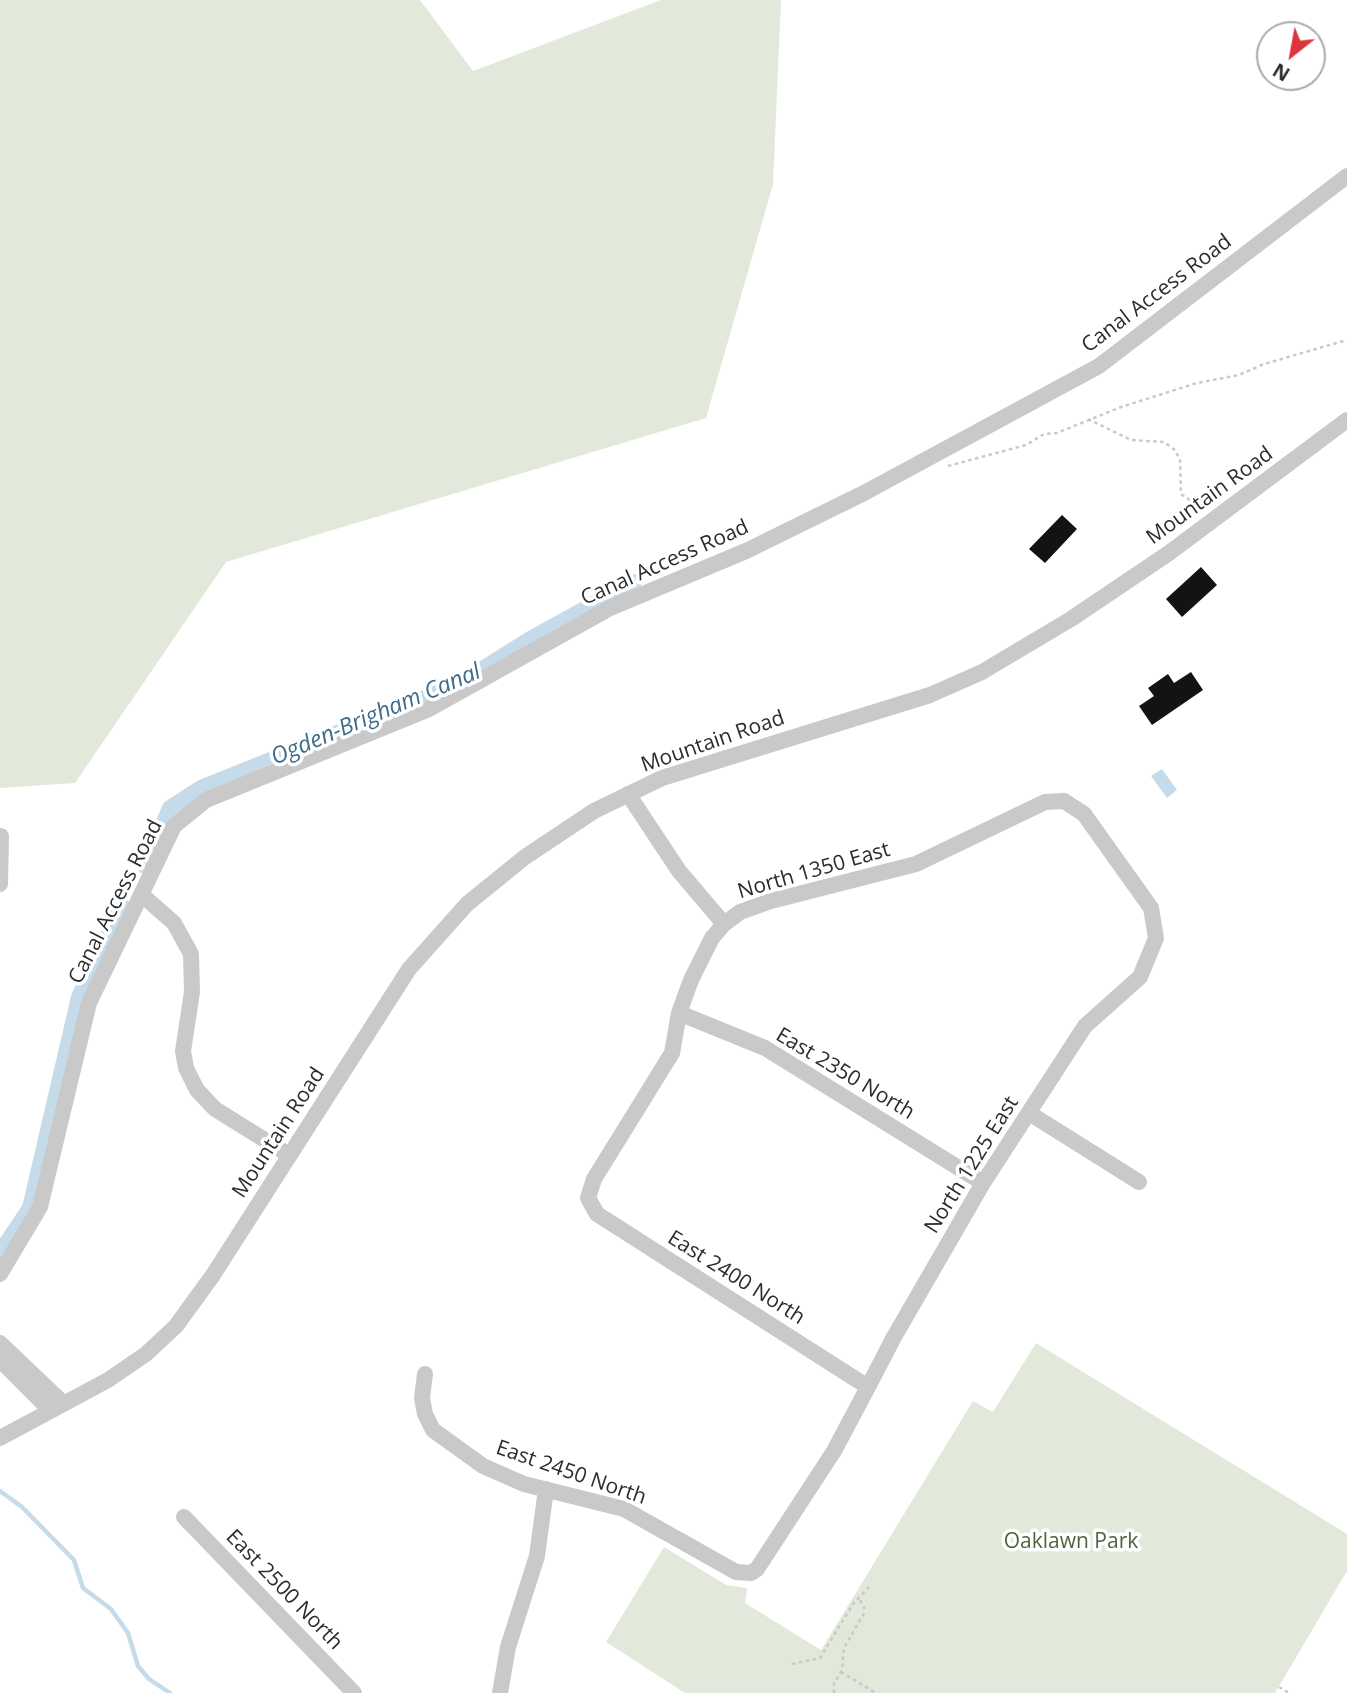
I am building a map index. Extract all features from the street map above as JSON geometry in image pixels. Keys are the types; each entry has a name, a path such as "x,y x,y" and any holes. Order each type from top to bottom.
{"street":[{"name":"Canal Access Road","path":"0,1274 40,1207 89,1003 174,826 206,800 429,709 610,607 746,551 935,455 1099,366 1347,176"},
{"name":"Mountain Road","path":"0,1438 108,1380 146,1354 176,1326 213,1275 409,969 467,904 525,857 594,811 662,778 719,758 930,695 982,672 1071,620 1223,513 1347,420"},
{"path":"628,794 679,871 724,924"},
{"name":"North 1225 East","path":"751,1573 768,1556 819,1475 983,1183 1085,1026 1140,976 1156,938 1152,908 1084,814 1063,801 1045,802"},
{"name":"North 1350 East","path":"588,1198 594,1179 672,1053 679,1013 701,956 724,924 740,912 771,901 916,864 1045,802"},
{"path":"0,884 1,836"},
{"path":"142,895 174,923 191,954 192,992 183,1051 186,1068 197,1090 215,1109 289,1155"},
{"name":"East 2350 North","path":"679,1013 765,1048 983,1183"},
{"path":"1029,1113 1139,1182"},
{"name":"East 2400 North","path":"588,1198 597,1214 868,1387"},
{"path":"0,1343 57,1406"},
{"path":"0,1360 57,1406"},
{"name":"East 2450 North","path":"425,1374 422,1398 425,1414 433,1430 483,1466 524,1484 624,1509 724,1567 736,1572 751,1573"},
{"path":"500,1693 508,1647 537,1556 546,1489"},
{"name":"East 2500 North","path":"184,1517 354,1693"}],"path":[{"path":"935,455 946,466 953,467 1026,444 1087,419 1347,340"},
{"path":"1087,419 1131,440 1164,442 1175,450 1180,460 1181,495 1194,503 1209,503 1223,513"},
{"path":"792,1664 820,1658 870,1586"},
{"path":"834,1693 834,1684 841,1672 844,1648 864,1613 864,1606 859,1600"},
{"path":"841,1672 876,1693"},
{"path":"1279,1688 1289,1693"}],"green space":[{"path":"0,0 420,0 473,71 661,0 781,0 773,184 706,418 226,562 75,783 0,788"},
{"name":"Oaklawn Park","path":"1036,1343 1347,1534 1347,1571 1275,1693 685,1693 606,1642 664,1547 726,1585 747,1588 745,1603 821,1650 973,1401 993,1412"}],"water":[{"path":"1162,769 1177,790 1167,798 1151,776"}],"building":[{"path":"1062,515 1077,529 1045,563 1029,549"},
{"path":"1201,567 1217,585 1182,617 1166,599"},
{"path":"1191,672 1203,690 1152,725 1139,706 1154,696 1148,688 1168,674 1174,683"}],"waterway":[{"name":"Ogden-Brigham Canal","path":"145,866 170,808 201,788 455,686 532,638 634,582"},
{"name":"Ogden-Brigham Canal","path":"0,1253 30,1208 79,997 122,906"},
{"path":"0,1491 22,1507 74,1560 83,1588 111,1609 128,1633 138,1666 149,1679 170,1693"}]}
